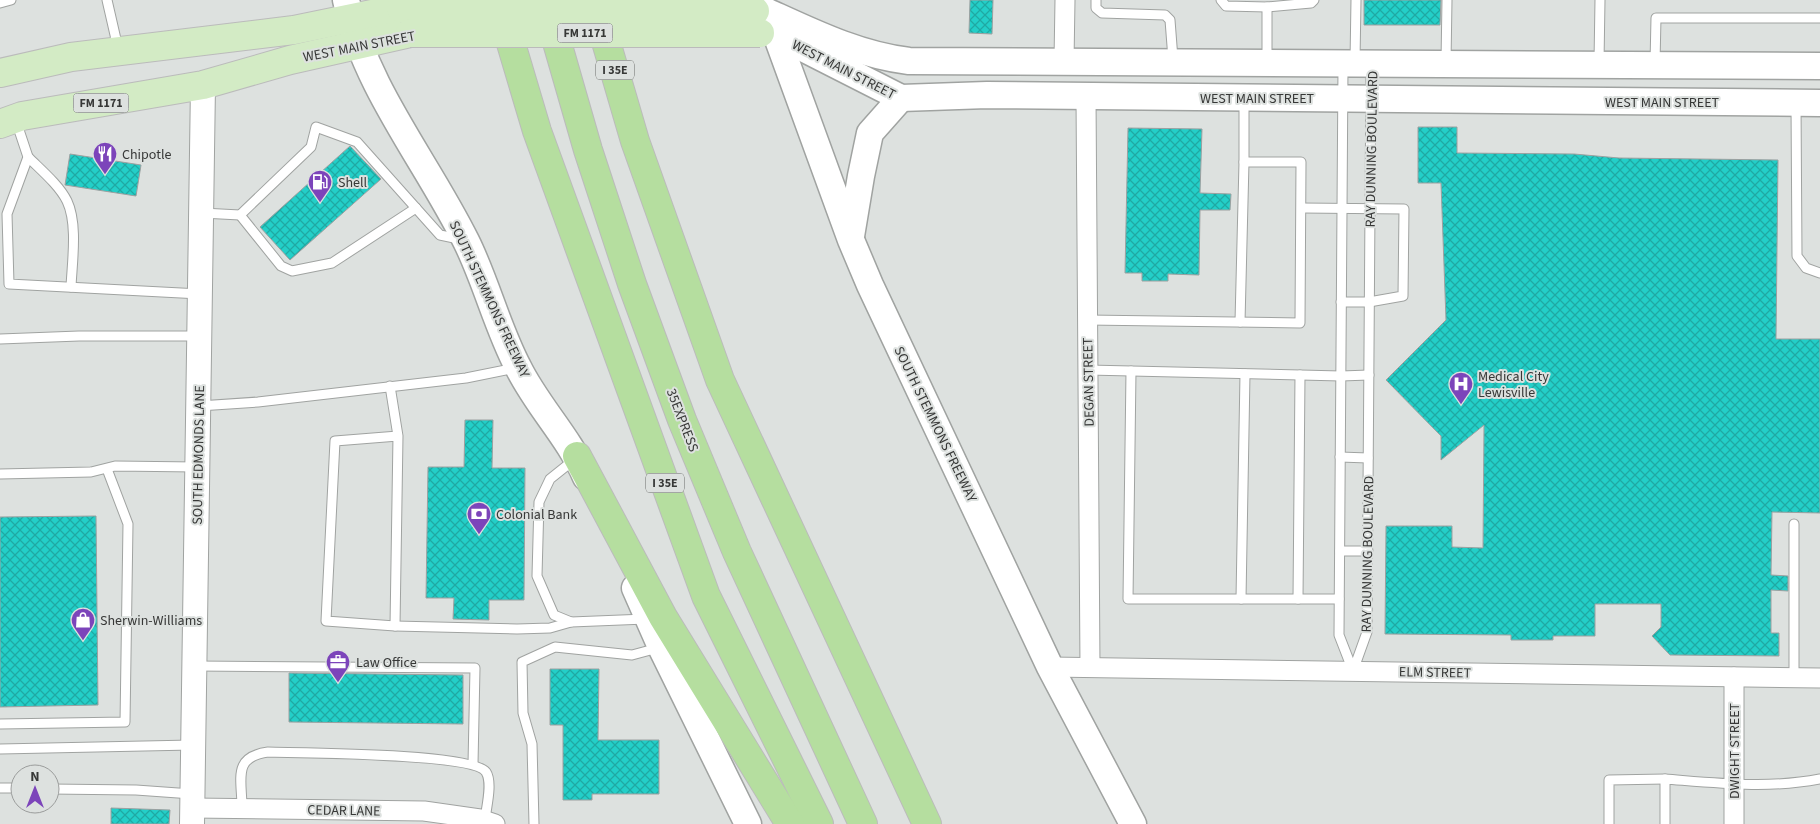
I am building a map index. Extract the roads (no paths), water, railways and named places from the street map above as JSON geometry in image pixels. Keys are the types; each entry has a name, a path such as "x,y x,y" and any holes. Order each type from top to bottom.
{"highway":[{"name":"I 35E","path":"498,0 508,41 537,131 706,596 819,824"},
{"name":"35EXPRESS","path":"544,0 588,150 626,266 682,420 737,552 863,824"},
{"name":"I 35E","path":"594,0 635,141 720,380 927,824"},
{"path":"578,456 656,618 790,824"}],"main road":[{"path":"294,30 316,18 326,8 329,0"},
{"name":"WEST MAIN STREET","path":"0,73 71,57 294,30 348,9 401,8 765,18 877,55 898,59 1820,66"},
{"name":"SOUTH STEMMONS FREEWAY","path":"348,9 360,44 397,122 466,240 518,368 578,456"},
{"name":"WEST MAIN STREET","path":"8,121 203,85 290,60 410,33 765,18 901,98 987,96 1808,103"},
{"name":"SOUTH STEMMONS FREEWAY","path":"765,18 851,240 874,294 1050,667 1133,824"},
{"path":"987,96 1050,76 1064,61"},
{"path":"851,240 860,176 870,133 901,98"},
{"path":"656,618 661,647 748,824"}],"street":[{"path":"1064,61 1065,0"},
{"name":"SOUTH EDMONDS LANE","path":"192,809 203,85"},
{"name":"DEGAN STREET","path":"1086,98 1090,667"},
{"name":"ELM STREET","path":"1050,667 1820,678"},
{"name":"DWIGHT STREET","path":"1734,677 1734,824"},
{"name":"CEDAR LANE","path":"192,809 242,808 372,817 424,812 490,822"}],"lane":[{"path":"0,3 12,0"},
{"path":"107,0 119,50"},
{"path":"1096,0 1096,8 1102,12 1165,15 1170,20 1173,62"},
{"path":"1220,0 1226,6 1267,7 1311,4 1314,0"},
{"path":"1356,0 1357,63"},
{"path":"1446,64 1447,0"},
{"path":"1599,65 1600,0"},
{"path":"1267,7 1267,63"},
{"path":"1655,65 1656,18 1820,18"},
{"name":"RAY DUNNING BOULEVARD","path":"1353,671 1339,635 1342,98 1357,63"},
{"name":"RAY DUNNING BOULEVARD","path":"1353,671 1367,632 1368,551 1370,99 1357,63"},
{"path":"1240,322 1244,98"},
{"path":"1808,103 1797,256 1806,268 1820,273"},
{"path":"8,121 28,157 50,179 67,202 74,232 71,287"},
{"path":"202,213 240,215 311,147 316,127 357,142 440,235 466,240"},
{"path":"28,157 7,214 9,284 200,294"},
{"path":"1087,320 1300,323 1301,162 1244,162"},
{"path":"240,215 281,266 292,271 332,263 416,208"},
{"path":"1302,208 1404,210 1403,296 1369,302 1341,302"},
{"path":"0,339 79,336 200,336"},
{"path":"199,406 258,402 466,378 518,368"},
{"path":"1088,370 1369,375"},
{"path":"1131,371 1128,599 1339,599"},
{"path":"1241,599 1245,374"},
{"path":"1298,599 1300,375"},
{"path":"390,386 398,436 395,626"},
{"path":"398,436 335,441 326,621 395,626 550,628 571,622 656,618"},
{"path":"571,622 554,615 538,576 539,502 550,479 578,456"},
{"path":"1340,457 1368,458"},
{"path":"0,474 91,472 115,466 198,467"},
{"path":"0,724 125,722 128,524 106,469"},
{"path":"1794,524 1794,677"},
{"path":"1340,551 1368,551"},
{"path":"534,824 532,744 523,713 522,662 555,647 632,655 661,647"},
{"path":"195,666 475,668 473,764"},
{"path":"0,749 193,745"},
{"path":"242,808 242,767 245,760 254,754 268,752 403,757 454,760 480,765 487,773 490,822"},
{"path":"1609,824 1609,780 1665,779 1734,784 1794,784 1820,779"},
{"path":"1665,779 1665,824"},
{"path":"60,789 136,790 192,809"}],"place":[{"name":"Chipotle","path":"105,175"},
{"name":"Shell","path":"320,203"},
{"name":"Medical City Lewisville","path":"1461,405"},
{"name":"Colonial Bank","path":"479,535"},
{"name":"Sherwin-Williams","path":"83,641"},
{"name":"Law Office","path":"338,683"}]}
